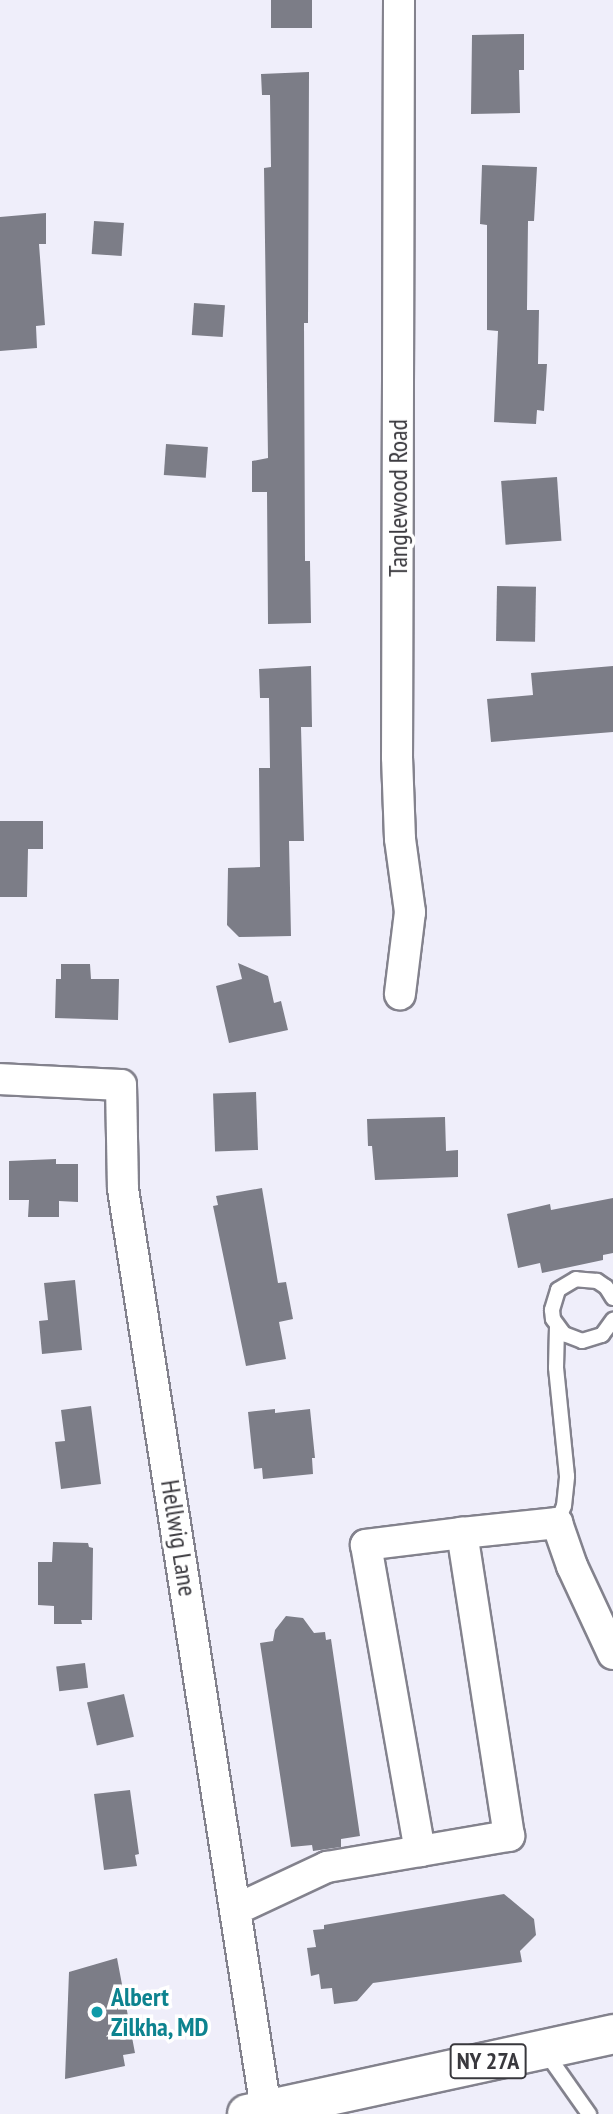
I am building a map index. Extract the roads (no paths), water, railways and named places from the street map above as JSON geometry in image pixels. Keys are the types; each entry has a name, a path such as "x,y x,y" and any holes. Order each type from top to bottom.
{"main road":[{"name":"NY 27A","path":"256,2112 613,2034"}],"street":[{"name":"Tanglewood Road","path":"399,0 397,757 400,839 410,912 400,994"},
{"name":"Hellwig Lane","path":"0,1079 121,1085 122,1189 235,1910 256,2112"},
{"path":"420,1851 366,1545 557,1523 572,1566 613,1654"},
{"path":"235,1910 327,1867 509,1836 462,1533"}],"lane":[{"path":"557,1523 565,1507 567,1476 556,1368 558,1327 552,1310 553,1300 566,1283 587,1278 606,1287 613,1298"},
{"path":"558,1327 572,1339 592,1340 602,1335 613,1320"},
{"path":"543,2049 589,2114"}],"place":[{"name":"Albert Zilkha, MD","path":"97,2012"}]}
